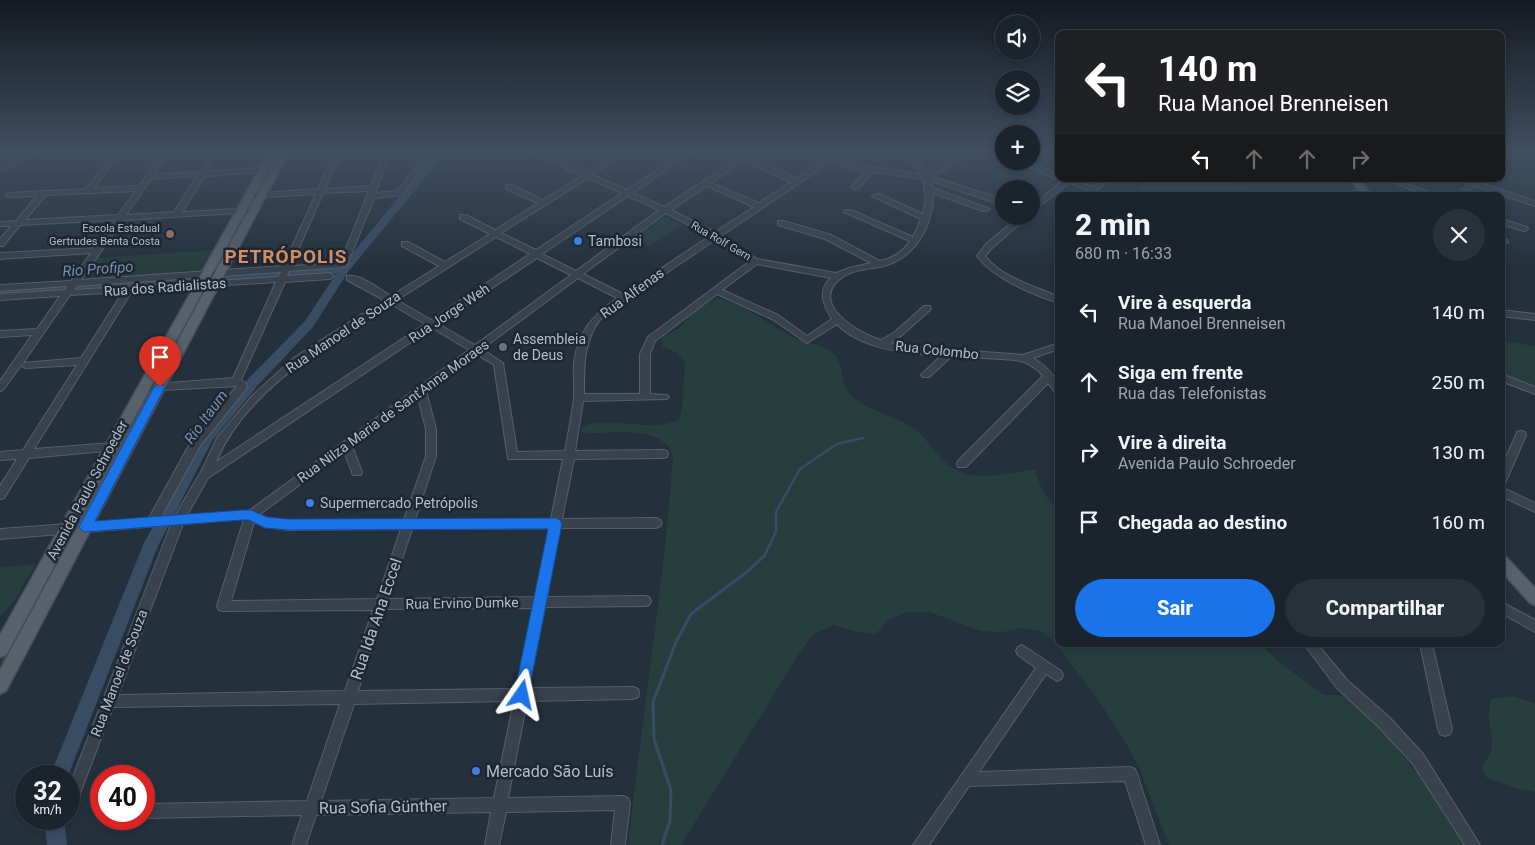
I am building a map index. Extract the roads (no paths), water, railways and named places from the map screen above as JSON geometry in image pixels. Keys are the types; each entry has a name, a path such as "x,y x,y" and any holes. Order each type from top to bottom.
{"main road":[{"name":"Avenida Paulo Schroeder","path":"256,196 258,189"},
{"name":"Avenida Paulo Schroeder","path":"0,686 160,387 211,279 260,189"},
{"name":"Avenida Paulo Schroeder","path":"0,650 144,388 211,279"},
{"path":"1505,565 1535,598"}],"street":[{"path":"9,196 116,189"},
{"path":"0,388 5,376 40,332 140,189"},
{"path":"177,214 192,189"},
{"path":"256,196 321,192 399,193 402,189"},
{"path":"514,189 544,203"},
{"name":"Rua Manoel de Souza","path":"80,776 109,701 165,520 193,492 205,475 222,439 276,378 298,359 565,189"},
{"name":"Rua Rolf Gern","path":"620,189 715,235 755,261 837,276"},
{"name":"Rua Jorge Weh","path":"205,475 633,189"},
{"name":"Rua Nilza Maria de Sant'Anna Moraes","path":"251,515 665,210 696,189"},
{"path":"721,189 759,206"},
{"name":"Rua Alfenas","path":"492,845 569,456 579,398 578,364 587,333 605,311 784,189"},
{"path":"716,290 775,317 807,340 836,320 828,303 827,292 831,282 837,276 852,269 900,258 914,240 926,218 929,189"},
{"path":"930,189 986,209"},
{"path":"964,189 995,200"},
{"path":"1040,203 1055,189"},
{"path":"236,381 321,192"},
{"name":"Rua dos Radialistas","path":"0,297 129,289 286,269 343,265 372,192"},
{"path":"0,244 43,194"},
{"path":"1505,194 1535,204"},
{"path":"876,196 926,218"},
{"path":"0,224 248,210"},
{"path":"848,212 914,240"},
{"path":"463,217 623,298"},
{"path":"1505,222 1524,229"},
{"path":"781,223 828,237 880,264"},
{"path":"1014,225 989,246 981,256 986,263 997,270 1055,297"},
{"path":"405,244 444,266"},
{"path":"0,256 98,250"},
{"path":"645,397 645,354 651,339 755,261"},
{"name":"Rua dos Radialistas","path":"0,288 74,283 281,279 330,276"},
{"path":"350,278 360,282 498,364 512,456 663,454"},
{"path":"0,495 129,289"},
{"path":"882,344 898,334 927,308"},
{"path":"1505,313 1535,317"},
{"name":"Rua Colombo","path":"836,320 852,332 882,344 910,350 1023,358 1037,364 1055,386"},
{"path":"0,334 40,332"},
{"path":"1023,358 1055,347"},
{"path":"926,375 950,353"},
{"path":"26,365 84,361"},
{"path":"962,464 1048,376"},
{"path":"1505,379 1535,391"},
{"path":"144,388 236,381 242,384 196,443 165,520"},
{"name":"Rua Ida Ana Eccel","path":"299,845 428,467 432,445 427,409 421,390"},
{"path":"579,398 664,397"},
{"path":"1505,472 1522,435"},
{"path":"346,445 357,472"},
{"path":"0,456 112,447"},
{"path":"1505,492 1535,508"},
{"path":"0,534 229,515 251,515 265,522 275,524 656,523"},
{"name":"Rua Ervino Dumke","path":"251,515 223,606 645,601"},
{"path":"1505,609 1535,626"},
{"path":"1312,647 1342,684 1384,722 1418,759 1473,845"},
{"path":"1427,647 1445,729"},
{"path":"1022,651 1057,675"},
{"path":"920,845 1044,666"},
{"path":"109,701 634,693"},
{"path":"966,779 1130,774 1153,845"},
{"name":"Rua Sofia Günther","path":"155,811 623,803 618,845"}],"waterway":[{"name":"Rio Itaum","path":"344,270 410,189"},
{"name":"Rio Itaum","path":"63,765 151,545 207,438 254,381 309,324 344,270"},
{"name":"Rio Profipo","path":"223,278 344,270"},
{"name":"Rio Profipo","path":"0,292 198,279"},
{"path":"765,555 776,531 776,512 800,469 837,444 863,438"},
{"path":"662,845 670,821 671,790 654,739 653,702 676,642 691,614 748,571 765,555"},
{"name":"Rio Itaum","path":"55,830 57,845"}],"place":[{"name":"Escola Estadual Gertrudes Benta Costa","path":"170,234"},
{"name":"Tambosi","path":"578,241"},
{"name":"Assembleia de Deus","path":"503,347"},
{"name":"Supermercado Petrópolis","path":"310,503"},
{"name":"Mercado São Luís","path":"476,771"}],"district":[{"name":"PETRÓPOLIS","path":"286,256"}]}
